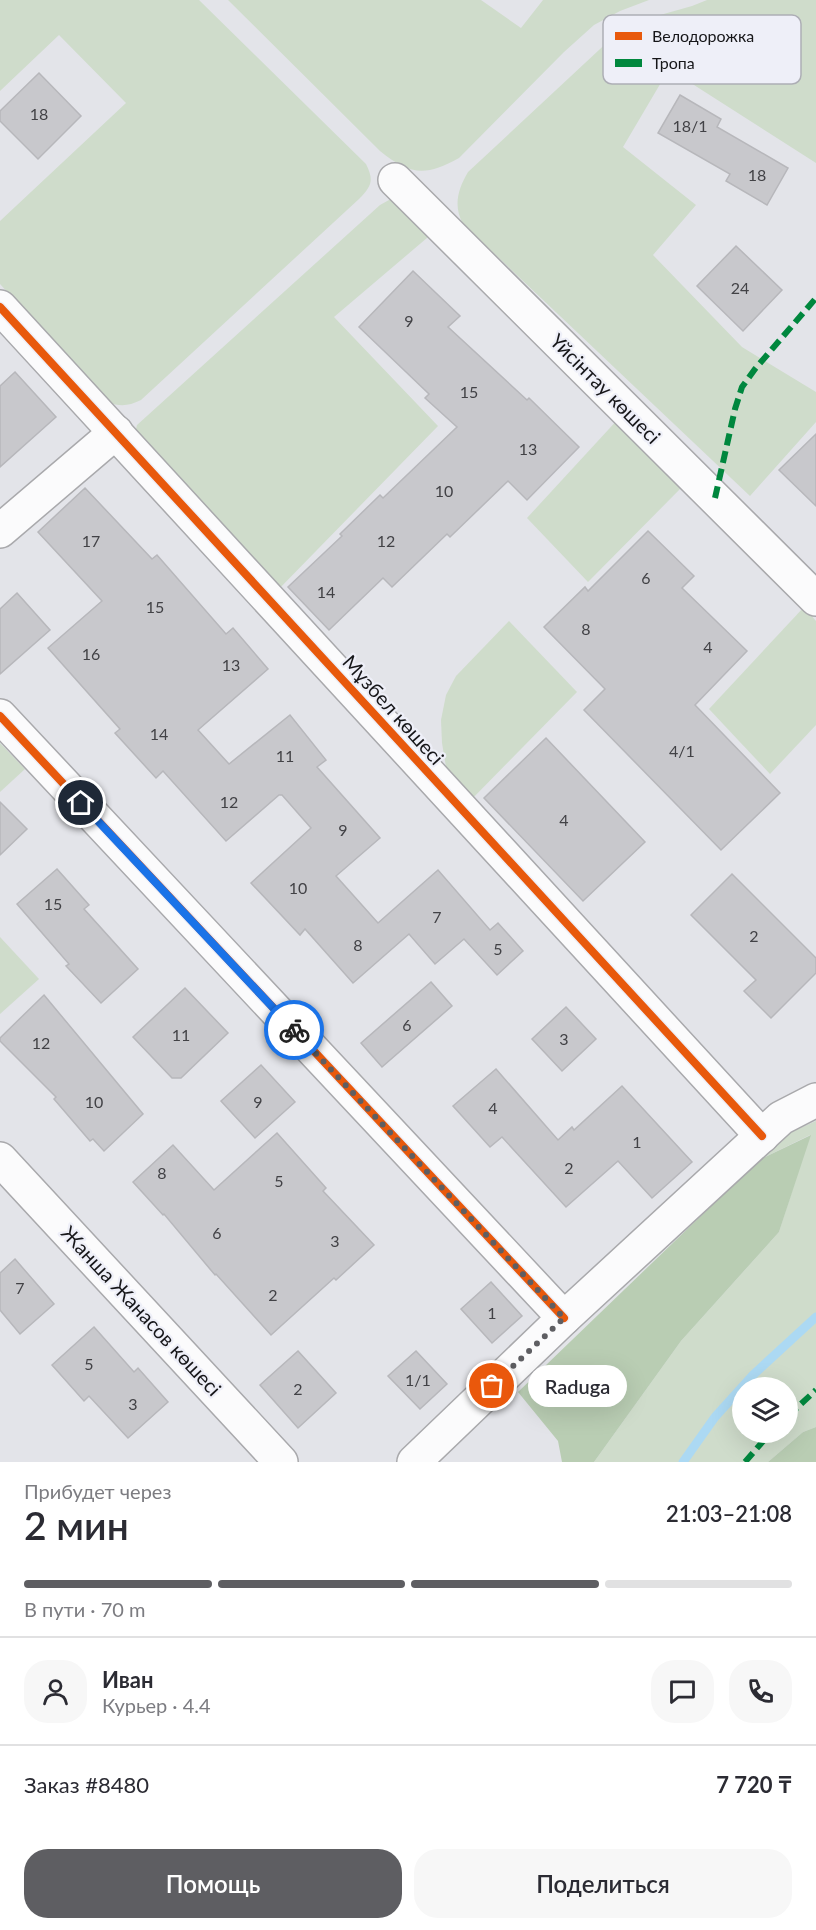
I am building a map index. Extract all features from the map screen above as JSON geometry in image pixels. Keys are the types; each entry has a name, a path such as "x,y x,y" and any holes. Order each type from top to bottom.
{"street":[{"name":"Үйсінтау көшесі","path":"395,180 816,599"},
{"name":"Мұзбел көшесі","path":"0,307 612,975 772,1127"},
{"path":"0,531 116,432"},
{"path":"0,716 564,1318"},
{"path":"414,1462 564,1318 816,1087"},
{"path":"772,1127 816,1100"},
{"name":"Жанша Жанасов көшесі","path":"0,1159 281,1462"}],"green space":[{"path":"0,0 199,0 366,164 369,170 370,183 359,199 141,400 132,404 120,405 107,402 0,284 0,221 126,103 59,35 0,91"},
{"path":"228,0 481,0 521,28 543,0 649,0 613,15 603,15 603,20 594,25 564,52 459,158 437,168 418,171 400,165 380,151"},
{"path":"707,0 816,0 816,163 692,84 801,84 801,15 660,15"},
{"path":"603,46 603,84 660,84 623,147 696,205 653,255 742,347 816,392 816,422 750,496 463,224 458,211 458,198 468,172"},
{"path":"401,199 434,232 334,317 438,426 276,592 135,433 137,425 380,205 389,200"},
{"path":"620,417 682,487 588,582 527,518"},
{"path":"804,607 816,621 816,725 770,774 709,709"},
{"path":"509,621 577,692 467,804 453,786 446,767 441,720 446,695 456,676"},
{"path":"0,743 25,769 0,792"},
{"path":"0,937 39,979 0,1014"},
{"path":"816,1121 816,1427 798,1436 798,1377 732,1377 732,1443 790,1443 768,1462 594,1462 681,1341 779,1232 810,1135 759,1160 791,1132"},
{"path":"811,1135 779,1232 681,1341 594,1462 562,1462 558,1441 518,1392 759,1160"},
{"path":"816,1427 816,1462 768,1462 790,1443 798,1443 798,1436"}],"building":[{"path":"39,73 81,116 38,159 0,121 0,111"},
{"path":"680,95 721,119 717,127 788,168 767,205 726,181 730,174 658,133"},
{"path":"736,246 782,290 743,331 697,286"},
{"path":"413,271 460,316 448,327 527,400 529,398 579,447 527,500 508,481 450,537 447,534 392,587 383,578 329,630 288,587 342,536 340,534 380,495 383,498 457,427 425,398 429,394 359,327"},
{"path":"15,372 56,417 0,467 0,386"},
{"path":"816,434 816,506 779,470"},
{"path":"85,488 152,559 157,555 226,634 233,628 268,669 198,730 229,764 290,715 326,760 317,767 380,838 336,876 378,923 438,870 490,930 498,923 523,951 497,975 464,939 435,964 409,934 353,983 305,929 300,935 251,883 311,828 282,795 279,795 226,841 163,771 156,778 115,733 120,729 48,648 102,601 38,532"},
{"path":"648,531 694,576 682,588 747,651 695,705 780,793 721,850 584,710 605,689 544,627 585,587 588,591"},
{"path":"17,593 50,630 0,674 0,609"},
{"path":"546,738 645,842 583,901 484,798"},
{"path":"0,802 27,829 0,855"},
{"path":"57,869 89,905 84,909 138,969 101,1003 66,966 69,964 17,904"},
{"path":"732,874 816,958 816,973 771,1018 744,991 756,980 691,915"},
{"path":"431,982 452,1006 382,1067 361,1043"},
{"path":"185,988 228,1033 181,1078 172,1078 133,1037"},
{"path":"44,995 143,1114 104,1151 93,1139 90,1141 54,1099 56,1097 0,1041 0,1038"},
{"path":"566,1007 596,1039 562,1071 532,1039"},
{"path":"261,1065 295,1102 255,1138 221,1101"},
{"path":"496,1069 558,1140 572,1127 574,1130 622,1086 692,1162 652,1198 618,1161 566,1207 502,1137 490,1147 453,1106"},
{"path":"277,1133 326,1188 323,1191 374,1245 271,1335 133,1182 173,1145 214,1190"},
{"path":"15,1259 54,1304 20,1334 0,1310 0,1273"},
{"path":"491,1282 522,1316 492,1343 461,1309"},
{"path":"94,1327 134,1372 138,1368 168,1402 128,1438 89,1396 84,1401 52,1365"},
{"path":"298,1351 336,1393 298,1428 260,1385"},
{"path":"416,1351 447,1384 420,1409 388,1376"}],"waterway":[{"path":"683,1462 715,1417 753,1375 816,1317"}],"marked path":[{"path":"715,498 742,387 816,298"},
{"path":"798,1407 816,1390"},
{"path":"745,1462 761,1443"}],"cycle path":[{"path":"0,307 762,1136"},
{"path":"0,716 564,1318"}],"way so far":[{"path":"294,1030 564,1318 492,1386"}],"place":[{"name":"Raduga","path":"492,1386"}],"route":[{"path":"81,803 294,1030"}]}
